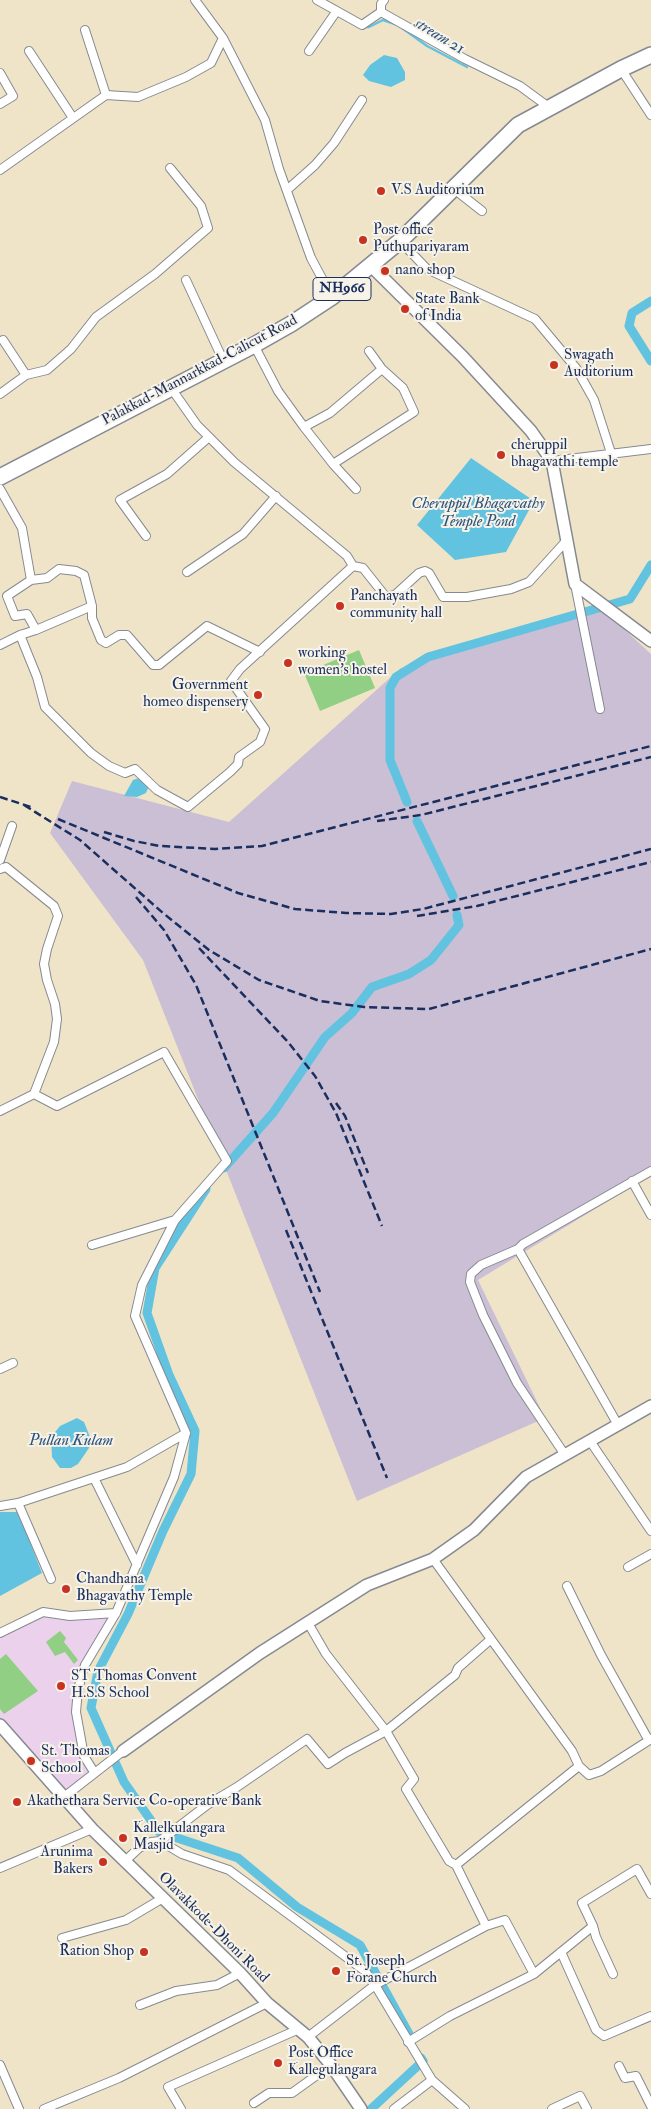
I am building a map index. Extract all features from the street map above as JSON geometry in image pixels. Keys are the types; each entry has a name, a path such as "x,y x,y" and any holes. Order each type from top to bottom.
{"highway":[{"name":"Palakkad-Mannarkkad-Calicut Road","path":"0,477 254,345 332,297 400,241 518,125 621,69 651,55"}],"street":[{"path":"195,0 223,38 265,120 311,258 332,297"},
{"path":"317,0 362,25 381,12"},
{"path":"381,12 381,4 384,0"},
{"path":"309,51 336,12"},
{"path":"381,12 465,60 520,86 550,108"},
{"path":"85,30 106,94"},
{"path":"0,170 106,94 138,97 186,77 211,63 223,38"},
{"path":"29,51 73,118"},
{"path":"621,69 651,115"},
{"path":"0,73 13,96 0,104"},
{"path":"287,190 315,165 334,143 362,100"},
{"path":"0,394 26,375 42,373 52,366 71,350 96,316 155,274 208,228 201,206 170,168"},
{"path":"454,189 482,211"},
{"path":"400,241 428,269 535,319 576,368 594,400 611,453"},
{"path":"371,266 463,357 531,431 552,461 581,624 600,710"},
{"path":"186,280 223,360"},
{"path":"1,339 26,375"},
{"path":"254,345 278,391 333,464 356,489"},
{"path":"333,464 414,412 404,388 382,369 369,351"},
{"path":"304,427 330,413 382,369"},
{"path":"171,388 197,425 234,462 347,556 353,566 363,568 386,597 395,595 419,573 424,571 430,573 443,597 466,597 511,589 529,582 567,540"},
{"path":"146,536 120,500 167,474 210,437"},
{"path":"552,461 651,449"},
{"path":"0,489 22,528 31,580"},
{"path":"187,572 243,534 276,496"},
{"path":"20,636 37,677 45,706 57,719 91,753 109,766 125,773 135,769 157,790 188,807 238,764 239,756 260,742 264,729 231,681 240,669 353,566"},
{"path":"36,630 27,614 15,616 7,596 31,580 47,578 60,569 76,571 84,575 92,606 92,618 103,642 106,643 119,635 127,635 153,665 159,664 207,626 260,652"},
{"path":"575,584 651,641"},
{"path":"0,645 92,606"},
{"path":"0,1111 34,1094 54,1042 57,1019 55,1004 44,964 58,911 6,867 1,866 12,826"},
{"path":"34,1094 57,1106 164,1052 227,1161 175,1220 142,1285 135,1316 186,1433 174,1477 137,1565 116,1614 85,1665 78,1688 76,1712 84,1756 94,1772"},
{"path":"565,1455 517,1383 483,1315 470,1282 471,1274 482,1265 518,1249 651,1171"},
{"path":"632,1181 651,1215"},
{"path":"92,1246 175,1220"},
{"path":"518,1249 618,1425"},
{"path":"0,1369 13,1363"},
{"path":"64,1797 94,1772 260,1654 367,1585 433,1559 474,1530 526,1477 651,1406"},
{"path":"0,1506 18,1504 127,1467 186,1433"},
{"path":"590,1441 651,1531"},
{"path":"94,1478 137,1565"},
{"path":"18,1504 51,1579"},
{"path":"628,1567 651,1554"},
{"path":"433,1559 572,1751 578,1766 591,1776 650,1739 600,1656 567,1586"},
{"path":"0,1632 43,1612 70,1616 116,1614"},
{"path":"308,1623 326,1654 386,1731 414,1779 406,1790 449,1861 456,1865 486,1926"},
{"path":"124,1862 139,1848 151,1842 160,1841 172,1830 307,1739 328,1764 344,1753 386,1731 455,1675 458,1668 490,1640"},
{"name":"Olavakkode-Dhoni Road","path":"0,1725 92,1829 124,1862 240,1973 267,2003 304,2033 331,2065 361,2109"},
{"path":"456,1865 578,1766"},
{"path":"0,1868 92,1829"},
{"path":"160,1841 182,1854 229,1870 355,1962 375,1985 431,2079 465,2109"},
{"path":"613,1974 582,1903 637,1869 651,1894"},
{"path":"62,1938 126,1920 163,1898"},
{"path":"181,2109 168,2087 304,2033 385,1979 486,1926 506,1920 534,1974"},
{"path":"410,2045 450,2016 534,1974 593,1926"},
{"path":"561,1952 596,2030 604,2036 651,2016"},
{"path":"140,2005 176,1992 217,1985 240,1973"},
{"path":"44,2109 119,2078 267,2003"},
{"path":"254,2103 269,2093 292,2093 331,2065"},
{"path":"619,2066 625,2078 636,2076 651,2106"},
{"path":"0,2067 19,2109"},
{"path":"394,2109 431,2079"},
{"path":"552,2109 580,2096 587,2109"}],"shaded area":[{"path":"600,607 651,654 651,1175 478,1280 545,1418 357,1501 143,960 50,833 72,781 229,822 401,668"},
{"path":"43,1612 116,1613 85,1665 78,1689 82,1748 94,1772 64,1797 0,1725 0,1633"}],"green space":[{"path":"359,650 375,688 320,711 304,673"},
{"path":"60,1631 66,1638 64,1642 78,1660 74,1664 65,1652 55,1656 46,1642"},
{"path":"6,1654 38,1691 4,1714 0,1709 0,1659"}],"water":[{"path":"384,55 397,58 405,72 405,80 391,87 369,81 363,75 370,65"},
{"name":"Cheruppil Bhagavathy Temple Pond","path":"471,458 534,501 506,552 455,560 417,525"},
{"path":"139,778 149,786 146,793 137,797 124,796 133,780"},
{"name":"Pullan Kulam","path":"77,1418 84,1422 90,1437 89,1448 78,1464 71,1468 60,1468 52,1457 51,1437 60,1426"},
{"path":"0,1512 18,1512 42,1573 0,1596"}],"waterway":[{"name":"stream 21","path":"363,27 369,27 383,20 395,24"},
{"name":"stream 21","path":"402,28 427,46 467,67"},
{"path":"651,301 632,313 629,326 651,361"},
{"path":"407,802 390,760 390,688 396,677 428,657 630,599 651,565"},
{"path":"417,821 453,896"},
{"path":"224,1168 273,1113 325,1037 352,1013 372,987 409,974 431,960 459,925 457,915"},
{"path":"206,1189 155,1268 147,1313 169,1375 195,1431 191,1474 163,1531 128,1614 98,1671 91,1708 124,1782 159,1832 238,1858 297,1907 360,1945 409,2034"},
{"path":"371,2109 423,2061 421,2058"}],"railway":[{"path":"104,832 160,846 215,849 262,846 651,746"},
{"path":"377,821 421,815 651,757"},
{"path":"0,797 31,807"},
{"path":"24,805 80,840 163,913 209,950 259,980 320,1001 364,1007 429,1009 651,949"},
{"path":"58,819 238,893 295,909 346,913 391,914 423,909 651,849"},
{"path":"417,916 477,906 651,862"},
{"path":"136,897 164,930 196,985 320,1292"},
{"path":"199,948 288,1042 315,1076 336,1113 382,1226"},
{"path":"336,1103 345,1116 368,1173"},
{"path":"286,1230 387,1478"}],"place":[{"name":"V.S Auditorium","path":"381,191"},
{"name":"Post office Puthupariyaram","path":"363,240"},
{"name":"nano shop","path":"385,271"},
{"name":"State Bank of India","path":"405,309"},
{"name":"Swagath Auditorium","path":"554,365"},
{"name":"cheruppil bhagavathi temple","path":"501,455"},
{"name":"Panchayath community hall","path":"340,606"},
{"name":"working women's hostel","path":"288,663"},
{"name":"Government homeo dispensery","path":"258,695"},
{"name":"Chandhana Bhagavathy Temple","path":"66,1589"},
{"name":"ST Thomas Convent H.S.S School","path":"61,1686"},
{"name":"St. Thomas School","path":"31,1761"},
{"name":"Akathethara Service Co-operative Bank","path":"17,1802"},
{"name":"Kallelkulangara Masjid","path":"123,1838"},
{"name":"Arunima Bakers","path":"103,1862"},
{"name":"Ration Shop","path":"144,1952"},
{"name":"St. Joseph Forane Church","path":"336,1971"},
{"name":"Post Office Kallegulangara","path":"278,2063"}]}
